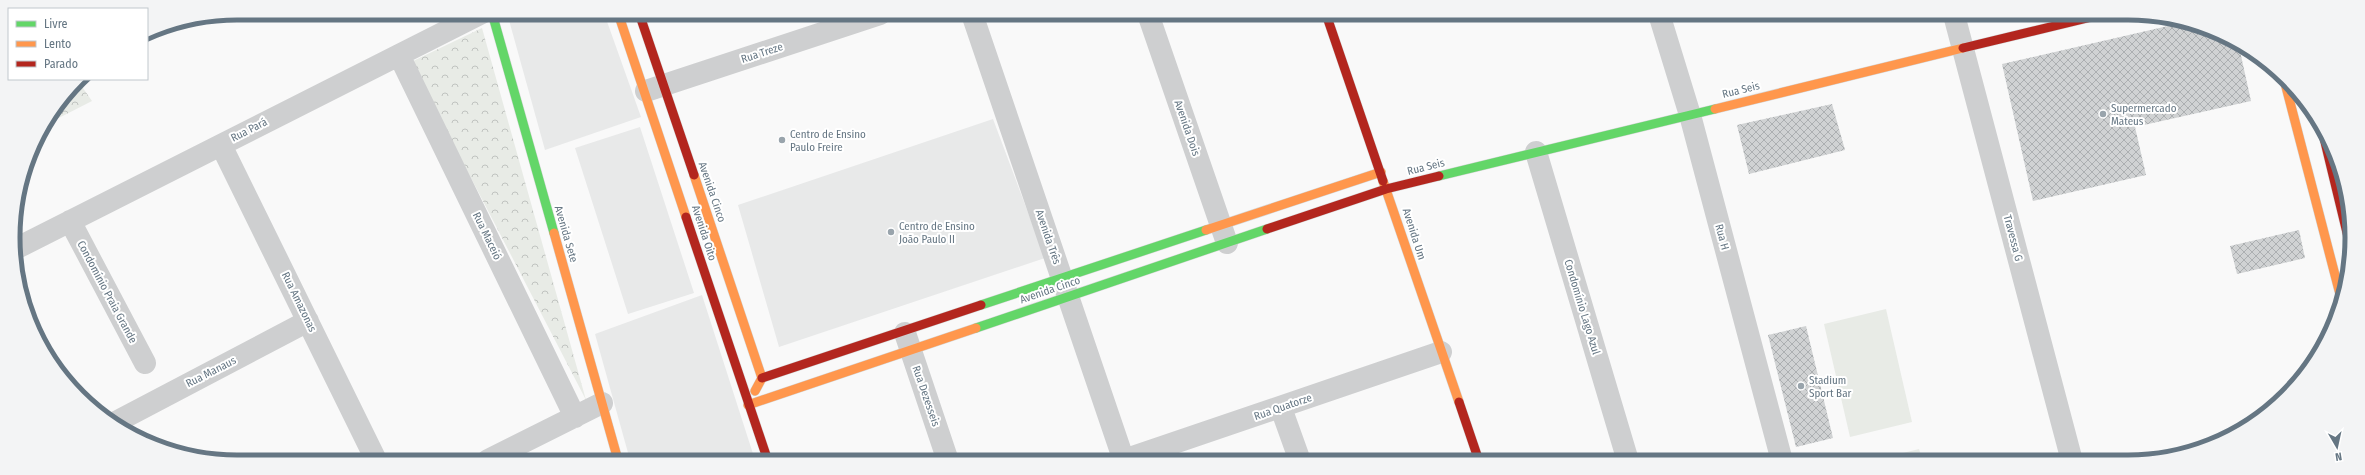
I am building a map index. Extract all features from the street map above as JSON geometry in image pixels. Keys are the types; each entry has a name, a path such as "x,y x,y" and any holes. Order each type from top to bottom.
{"street":[{"name":"Rua Pará","path":"20,246 468,20"},
{"name":"Avenida Sete","path":"494,20 617,455"},
{"name":"Avenida Oito","path":"621,20 654,89 748,405 766,455"},
{"name":"Avenida Cinco","path":"640,20 654,89 762,378 907,340 1224,234 1381,172"},
{"name":"Rua Treze","path":"654,89 862,20"},
{"name":"Avenida Três","path":"974,20 1122,455"},
{"name":"Avenida Dois","path":"1150,20 1224,234"},
{"name":"Avenida Um","path":"1328,20 1477,455"},
{"name":"Rua H","path":"1661,20 1690,115 1780,455"},
{"name":"Travessa G","path":"1955,20 2070,455"},
{"name":"Rua Seis","path":"1386,189 2080,20"},
{"name":"Rua Maceió","path":"399,55 575,417"},
{"path":"2287,90 2338,292"},
{"name":"Rua Amazonas","path":"221,145 374,455"},
{"name":"Condomínio Lago Azul","path":"1536,152 1626,455"},
{"path":"2328,153 2345,225"},
{"name":"Avenida Cinco","path":"748,405 907,340 1224,234 1386,189"},
{"name":"Condomínio Praia Grande","path":"70,221 145,363"},
{"name":"Rua Manaus","path":"120,420 308,321"},
{"name":"Rua Dezesseis","path":"907,340 946,455"},
{"name":"Rua Quatorze","path":"1139,455 1281,408 1441,352"},
{"path":"748,405 762,378"},
{"path":"498,455 602,403"},
{"path":"1281,408 1298,455"}],"shaded area":[{"path":"509,20 606,20 641,117 545,150"},
{"name":"Centro de Ensino João Paulo II","path":"993,119 1045,258 779,347 738,205"},
{"path":"640,127 694,293 628,314 575,148"},
{"path":"702,295 753,455 629,455 595,334"}],"green space":[{"path":"482,28 586,400 411,62"},
{"path":"82,86 92,101 55,120 65,105"},
{"path":"1886,309 1912,422 1850,437 1824,324"},
{"path":"1919,449 1921,455 1895,455"}],"building":[{"name":"Supermercado Mateus","path":"2173,25 2184,27 2224,42 2240,52 2251,101 2135,127 2146,175 2033,201 2002,64"},
{"path":"1832,104 1845,150 1749,174 1737,125"},
{"path":"2299,230 2305,258 2237,274 2230,246"},
{"name":"Stadium Sport Bar","path":"1806,326 1833,438 1796,447 1768,335"}],"traffic: fast":[{"path":"494,20 554,233"},
{"path":"1439,176 1715,109"},
{"path":"976,328 1267,229"},
{"path":"981,305 1206,230"}],"traffic: slow":[{"path":"620,20 686,217"},
{"path":"1715,109 1963,48"},
{"path":"2287,90 2339,290"},
{"path":"1206,230 1381,172"},
{"path":"694,175 762,378 755,391"},
{"path":"1383,181 1459,402"},
{"path":"554,233 617,455"},
{"path":"748,405 976,328"}],"traffic: jam":[{"path":"641,20 694,175"},
{"path":"1328,20 1383,181"},
{"path":"1963,48 2079,20"},
{"path":"2328,153 2345,225"},
{"path":"1267,229 1386,189 1439,176"},
{"path":"686,217 766,455"},
{"path":"762,378 981,305"},
{"path":"1459,402 1477,455"}],"place":[{"name":"Supermercado Mateus","path":"2103,114"},
{"name":"Centro de Ensino Paulo Freire","path":"782,140"},
{"name":"Centro de Ensino João Paulo II","path":"891,232"},
{"name":"Stadium Sport Bar","path":"1801,386"}]}
